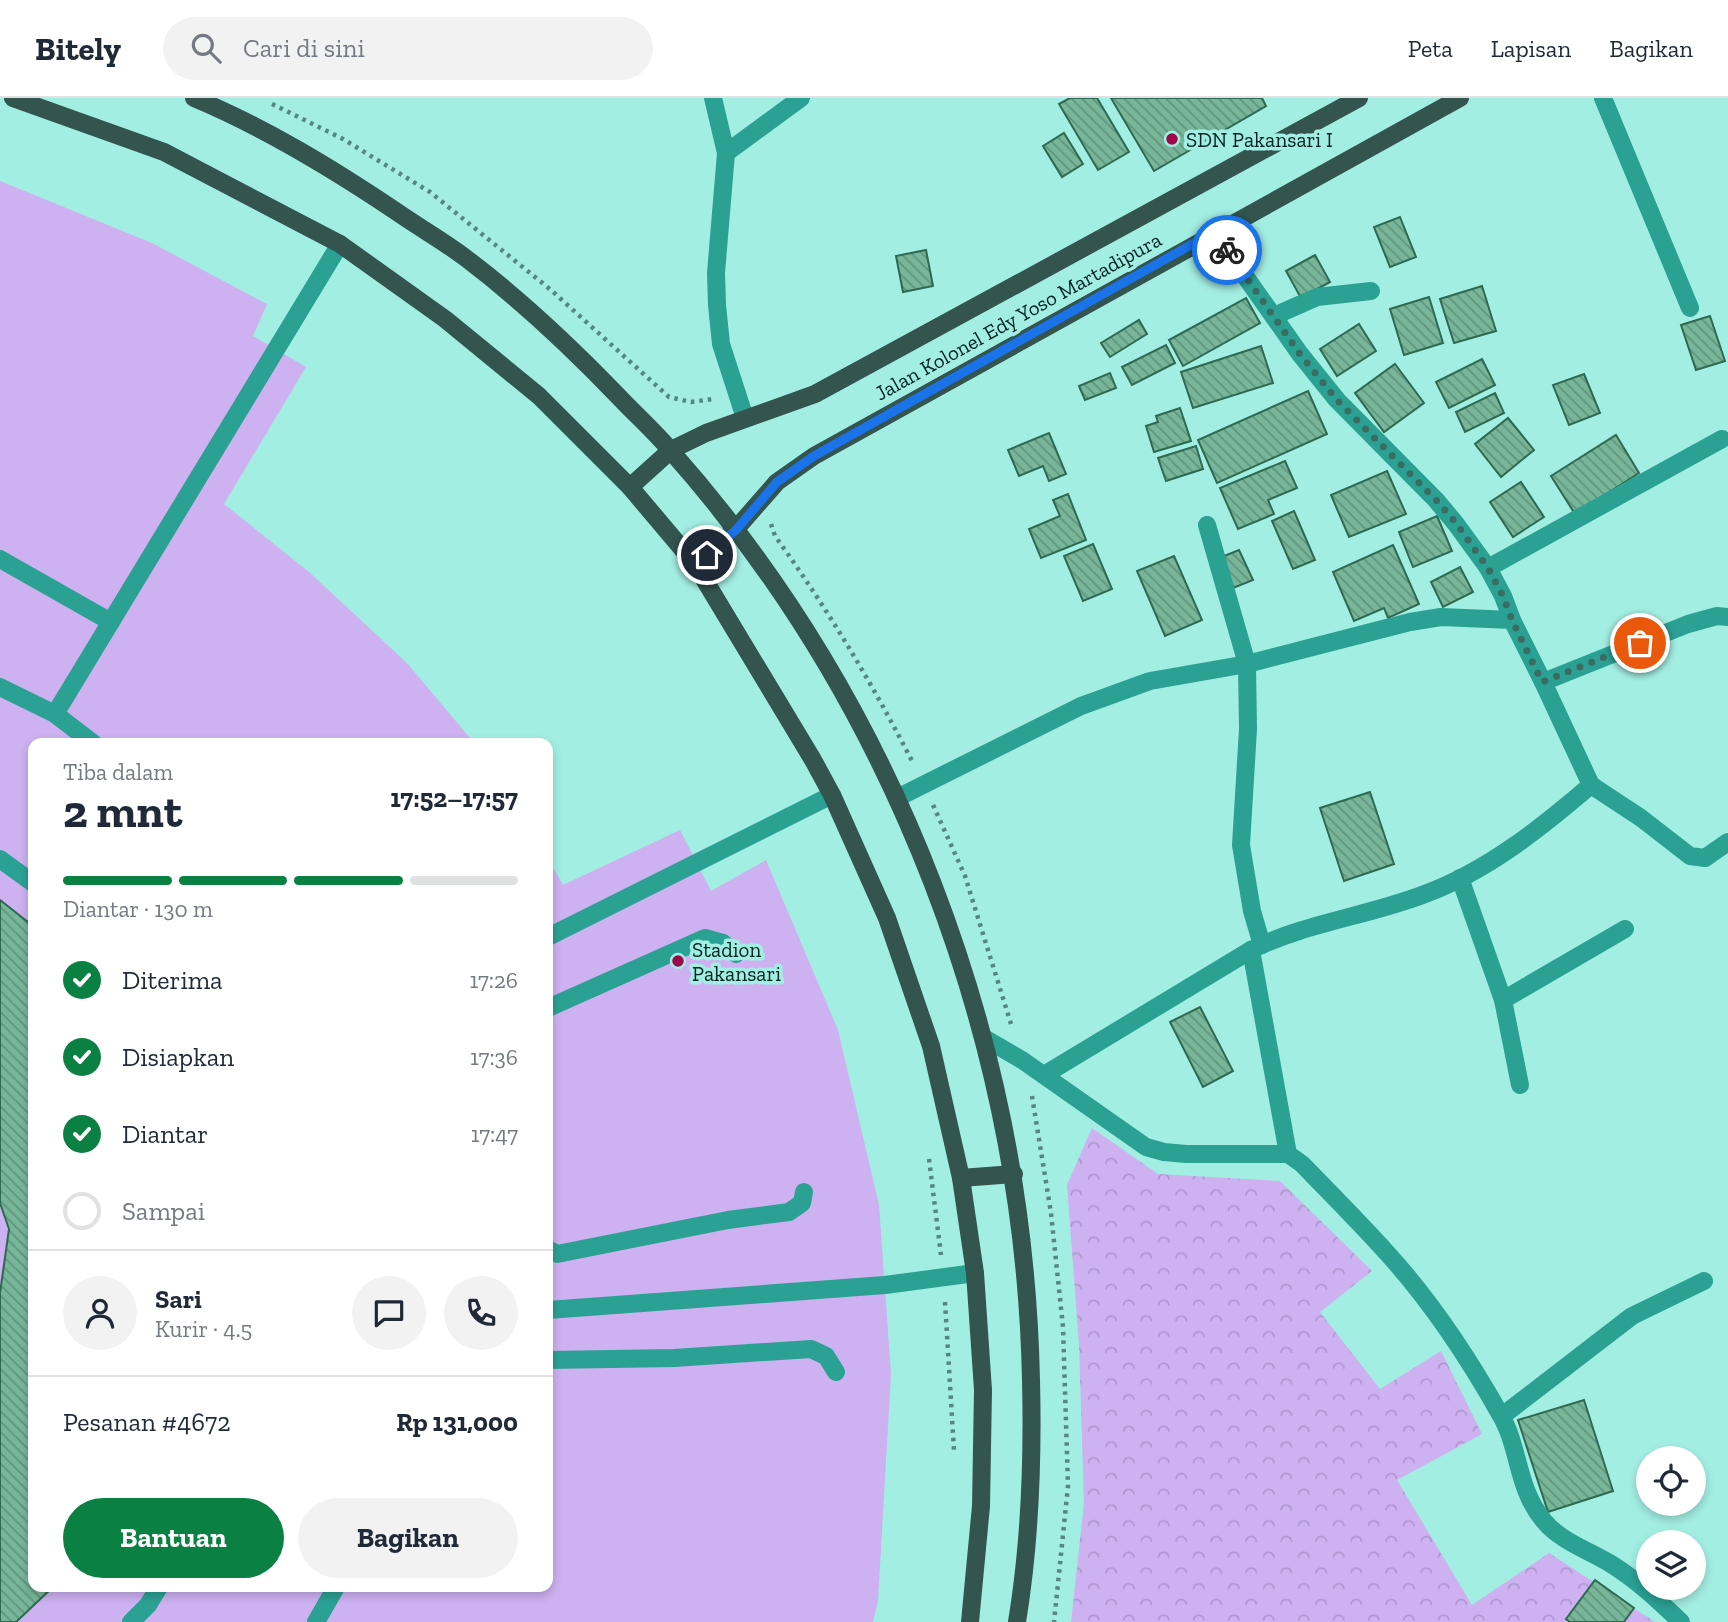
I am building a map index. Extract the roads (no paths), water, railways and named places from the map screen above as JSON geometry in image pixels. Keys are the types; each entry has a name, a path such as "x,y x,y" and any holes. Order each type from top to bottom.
{"main road":[{"path":"13,98 164,152 341,244 445,319 539,396 630,487 695,564 832,796 887,918 926,1034 961,1178 975,1273 983,1390 981,1506 970,1622"},
{"path":"194,98 228,112 331,168 467,258 573,350 671,450 736,530 823,658 866,733 897,798 946,916 984,1038 1014,1174 1030,1313 1032,1452 1022,1591 1017,1622"},
{"name":"Jalan Kolonel Edy Yoso Martadipura","path":"630,487 671,450 706,433 815,394 1359,98"},
{"name":"Jalan Kolonel Edy Yoso Martadipura","path":"695,564 736,530 777,482 814,456 1460,98"},
{"path":"961,1178 1014,1174"}],"street":[{"path":"713,98 726,153 716,274 717,305 721,344 745,418"},
{"path":"726,153 800,98"},
{"path":"1603,98 1690,309"},
{"path":"1214,232 1337,400 1436,500 1488,568 1591,785 1641,818 1690,856 1705,858 1728,843"},
{"path":"55,715 341,244"},
{"path":"1274,316 1317,297 1371,291"},
{"path":"1488,568 1722,439"},
{"path":"1206,525 1247,664 1248,729 1241,845 1288,1154"},
{"path":"0,559 111,622"},
{"path":"897,798 1081,706 1150,681 1247,664 1420,620 1441,617 1512,620"},
{"path":"1542,682 1688,624 1728,617"},
{"path":"0,687 55,715 86,738"},
{"path":"1044,1075 1256,947 1427,894 1460,878 1505,852 1550,820 1591,785"},
{"path":"553,935 832,796"},
{"path":"0,859 28,879"},
{"path":"1460,878 1503,1000 1520,1084"},
{"path":"1503,1000 1625,929"},
{"path":"553,1004 705,938 723,943 736,954"},
{"path":"984,1038 1044,1075 1146,1147 1186,1154 1288,1154 1302,1164 1388,1254 1428,1306 1502,1416 1528,1499 1545,1523 1615,1566 1656,1597 1681,1622"},
{"path":"553,1252 557,1254 728,1220 789,1212 802,1203 804,1192"},
{"path":"553,1310 885,1285 975,1273"},
{"path":"1502,1416 1632,1316 1704,1281"},
{"path":"553,1360 674,1358 811,1349 826,1356 836,1372"},
{"path":"131,1622 148,1605 156,1592"},
{"path":"316,1622 333,1592"}],"place":[{"name":"SDN Pakansari I","path":"1172,139"},
{"name":"Stadion Pakansari","path":"678,961"}]}
